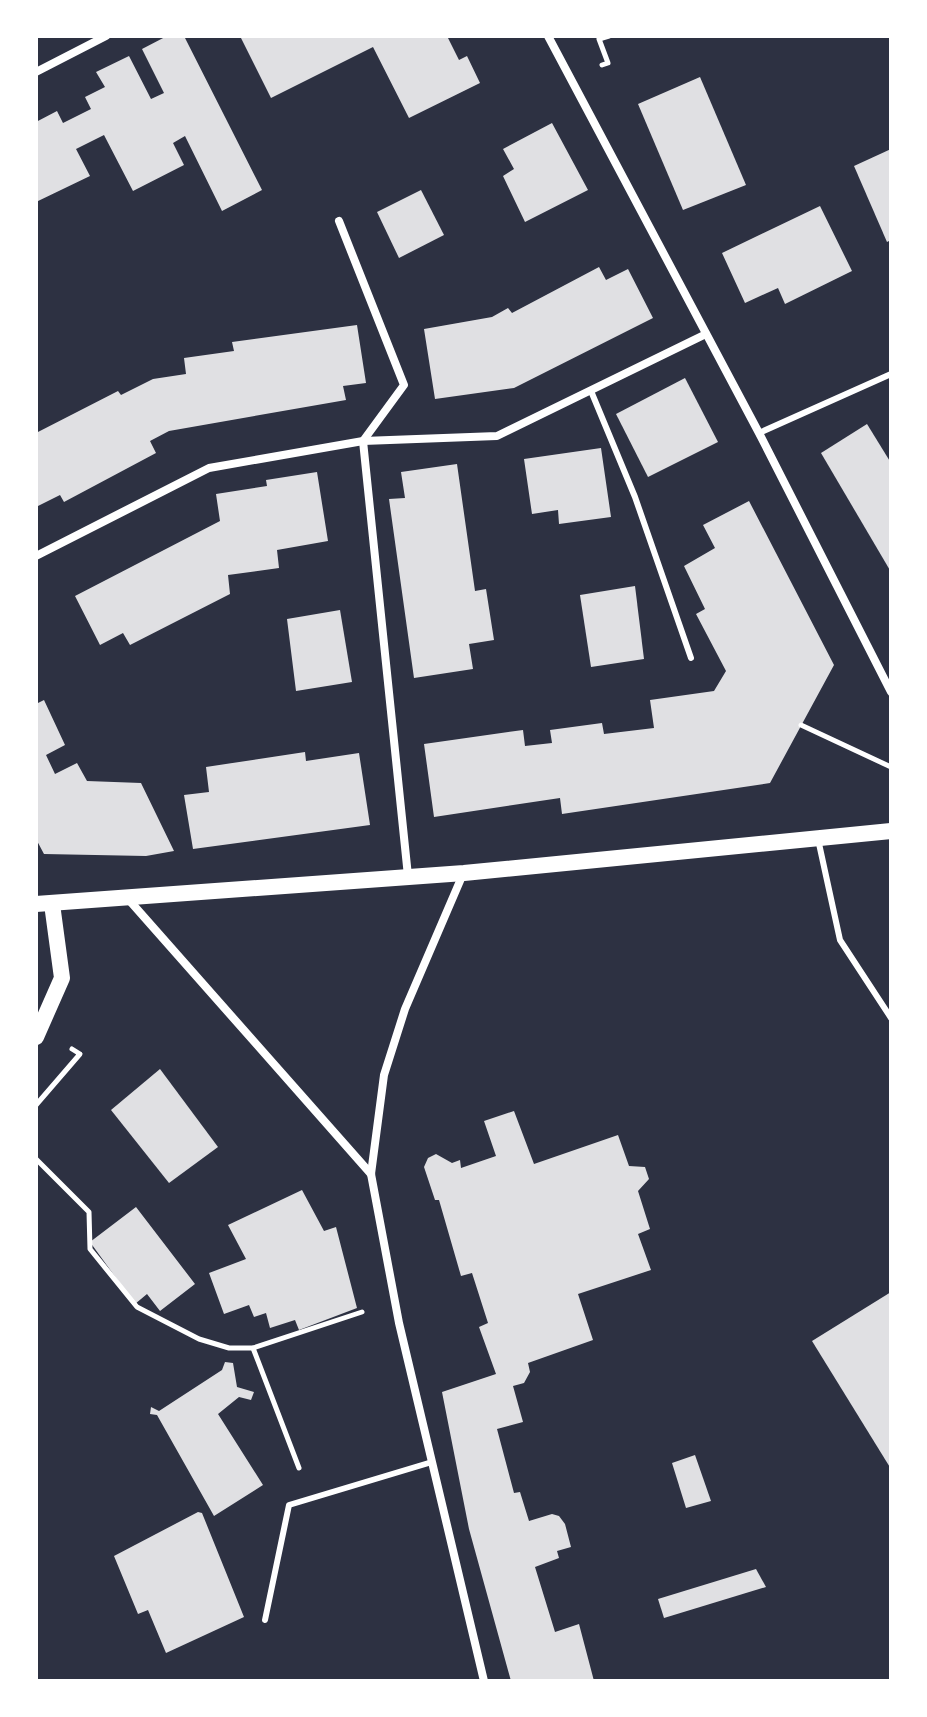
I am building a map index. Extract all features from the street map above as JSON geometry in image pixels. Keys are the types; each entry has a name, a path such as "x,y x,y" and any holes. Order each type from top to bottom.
{"main road":[{"path":"36,1037 62,978 44,904 464,873 891,831"}],"street":[{"path":"36,72 106,36"},
{"path":"548,36 759,433 891,692"},
{"path":"339,221 404,385 363,441 408,876"},
{"path":"36,556 209,468 363,441 497,436 706,334"},
{"path":"464,873 405,1009 388,1062 371,1174 399,1323 484,1681"},
{"path":"129,900 371,1174"}],"lane":[{"path":"759,433 891,374"},
{"path":"591,391 635,497 691,658"},
{"path":"817,836 840,940 891,1018"},
{"path":"265,1620 289,1505 432,1462"}],"path":[{"path":"801,725 891,767"},
{"path":"36,1159 89,1212 90,1249 137,1307 199,1339 229,1348 253,1348 365,1311 399,1323"},
{"path":"253,1348 310,1499"}],"building":[{"path":"167,36 184,36 262,190 222,211 185,136 173,143 184,165 133,191 104,135 76,149 90,176 36,202 36,122 57,111 63,123 91,109 85,97 105,87 96,72 129,56 151,99 164,93 142,49"},
{"path":"240,36 447,36 459,60 467,56 480,83 409,118 373,47 271,98"},
{"path":"700,77 746,185 683,210 638,104"},
{"path":"552,123 588,190 525,222 503,176 514,169 503,149"},
{"path":"891,149 891,240 887,242 854,166"},
{"path":"421,190 444,235 399,258 377,212"},
{"path":"820,206 852,271 785,304 778,288 745,303 722,253"},
{"path":"599,267 606,280 628,269 653,318 514,388 435,399 424,329 492,317 508,308 512,313"},
{"path":"357,325 366,383 343,386 346,400 169,431 150,441 156,453 64,502 60,495 38,506 36,433 118,391 121,395 153,379 186,374 184,358 234,351 232,342"},
{"path":"685,378 718,442 648,477 616,414"},
{"path":"867,424 891,463 891,572 821,453"},
{"path":"601,448 611,517 559,524 558,510 532,514 524,459"},
{"path":"457,464 475,591 486,589 494,640 469,644 473,669 414,678 389,499 405,498 401,472"},
{"path":"317,472 328,541 277,550 279,568 228,575 230,594 130,645 123,633 100,645 75,596 220,521 216,494 267,486 266,480"},
{"path":"749,501 834,665 770,783 562,814 560,798 434,817 424,744 523,730 525,746 552,743 550,730 602,723 604,734 654,728 650,700 714,691 726,671 696,614 705,609 684,566 715,548 703,525"},
{"path":"635,586 644,659 591,667 580,595"},
{"path":"340,610 352,682 296,691 287,619"},
{"path":"44,700 65,745 46,755 55,774 77,763 87,781 141,783 174,851 146,856 44,854 36,839 36,704"},
{"path":"305,752 306,761 359,753 370,825 193,849 184,795 209,792 206,767"},
{"path":"160,1069 218,1147 169,1183 111,1110"},
{"path":"514,1111 534,1164 618,1135 629,1166 645,1167 649,1179 638,1191 650,1229 638,1234 651,1270 578,1294 593,1340 528,1363 530,1372 524,1383 513,1386 523,1422 497,1429 514,1493 520,1492 529,1521 552,1514 559,1516 565,1524 571,1547 557,1551 559,1558 535,1567 555,1632 579,1624 594,1681 511,1681 469,1529 442,1392 496,1374 479,1327 488,1323 472,1273 461,1276 439,1200 435,1200 424,1167 428,1158 436,1154 452,1163 460,1160 461,1168 496,1156 484,1121"},
{"path":"302,1190 324,1231 336,1227 357,1308 299,1330 295,1320 270,1328 266,1313 254,1317 249,1305 224,1314 209,1273 246,1259 228,1225"},
{"path":"136,1207 195,1284 160,1311 147,1294 135,1304 90,1242"},
{"path":"891,1292 891,1469 812,1341"},
{"path":"225,1362 233,1363 237,1387 254,1392 251,1400 239,1397 218,1414 263,1485 214,1516 157,1415 150,1414 151,1407 159,1411 222,1370"},
{"path":"695,1455 711,1501 686,1508 672,1463"},
{"path":"198,1512 202,1513 244,1617 166,1653 148,1610 138,1614 114,1556"},
{"path":"756,1569 766,1587 664,1618 658,1599"}]}
